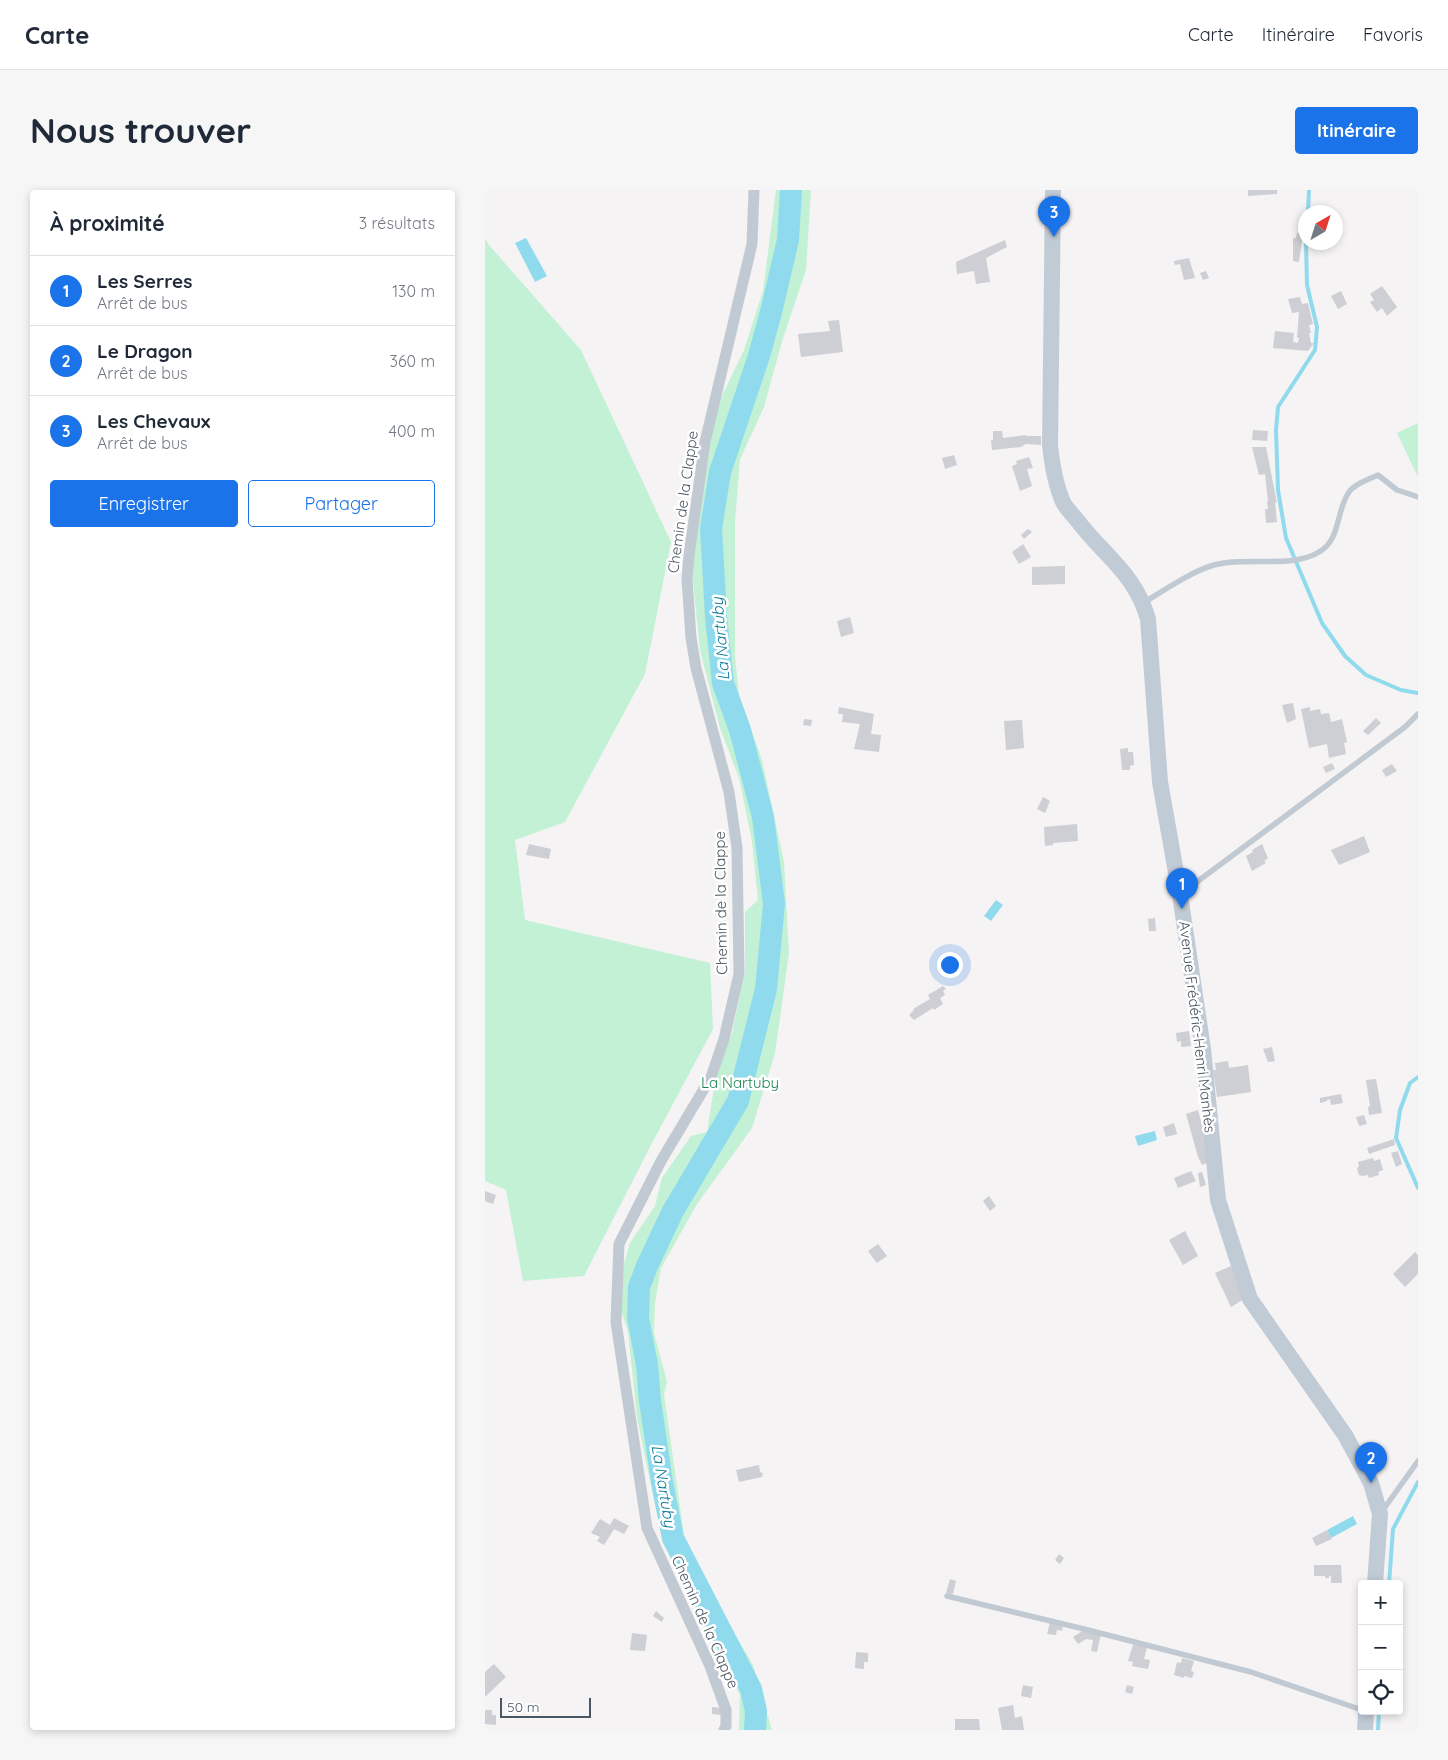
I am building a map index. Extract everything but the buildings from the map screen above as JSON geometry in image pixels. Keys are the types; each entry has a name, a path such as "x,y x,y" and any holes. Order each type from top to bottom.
{"street":[{"name":"Chemin de la Clappe","path":"724,1730 727,1710 710,1666 647,1528 616,1322 616,1295 619,1244 661,1161 711,1077 724,1039 739,974 737,848 729,792 696,668 692,646 687,579 705,442 752,244 754,190"},
{"name":"Avenue Frédéric-Henri Manhès","path":"1053,190 1050,445 1052,468 1063,502 1087,535 1133,583 1143,603 1148,619 1160,782 1180,895 1203,1049 1218,1200 1250,1299 1345,1435 1371,1484 1380,1514 1375,1580"},
{"path":"1364,1715 1365,1730"}],"lane":[{"path":"1143,603 1213,565 1249,560 1293,561 1319,552 1329,543 1336,529 1344,500 1349,490 1378,475 1397,490 1418,497"},
{"path":"1180,895 1397,733 1418,714"},
{"path":"1380,1514 1418,1460"},
{"path":"947,1596 1098,1632 1251,1672 1358,1709"}],"green space":[{"name":"La Nartuby","path":"776,190 811,190 806,270 783,338 764,407 740,459 735,522 735,656 739,696 762,760 784,862 789,953 775,1053 752,1128 697,1204 661,1268 655,1303 654,1333 667,1382 664,1394 684,1536 720,1609 753,1665 772,1730 739,1730 740,1695 663,1543 637,1418 628,1332 620,1307 620,1277 630,1243 655,1206 662,1178 691,1136 707,1132 716,1075 732,1033 745,972 745,912 758,900 752,841 739,778 720,728 700,650 690,553 710,421 744,350 763,291"},
{"path":"485,238 489,245 581,350 671,542 645,674 565,822 515,840 525,920 710,963 713,1029 584,1276 523,1281 506,1190 485,1181"},
{"path":"1418,423 1418,477 1397,433"}],"water":[{"path":"526,238 547,276 535,282 515,243"},
{"path":"996,900 1003,905 991,921 984,916"},
{"path":"1155,1131 1157,1140 1138,1146 1135,1136"},
{"path":"1353,1516 1357,1524 1331,1538 1327,1530"}],"waterway":[{"name":"La Nartuby","path":"755,1730 756,1711 751,1689 673,1538 662,1482 650,1401 647,1365 638,1318 639,1287 647,1266 673,1211 738,1101 766,989 774,904 763,817 740,730 723,683 716,617 711,529 720,472 759,356 788,240 791,190"},
{"path":"1308,205 1309,190"},
{"path":"1306,250 1307,285 1317,327 1315,350 1278,407 1276,430 1278,490 1286,538 1322,623 1345,656 1366,675 1401,690 1418,693"},
{"path":"1418,1077 1410,1083 1400,1110 1396,1138 1418,1188"},
{"path":"1389,1580 1393,1529 1418,1482"},
{"path":"1378,1730 1379,1715"}],"place":[{"name":"Les Chevaux","path":"1054,237"},
{"name":"Les Serres","path":"1182,909"},
{"name":"Le Dragon","path":"1371,1483"}]}
